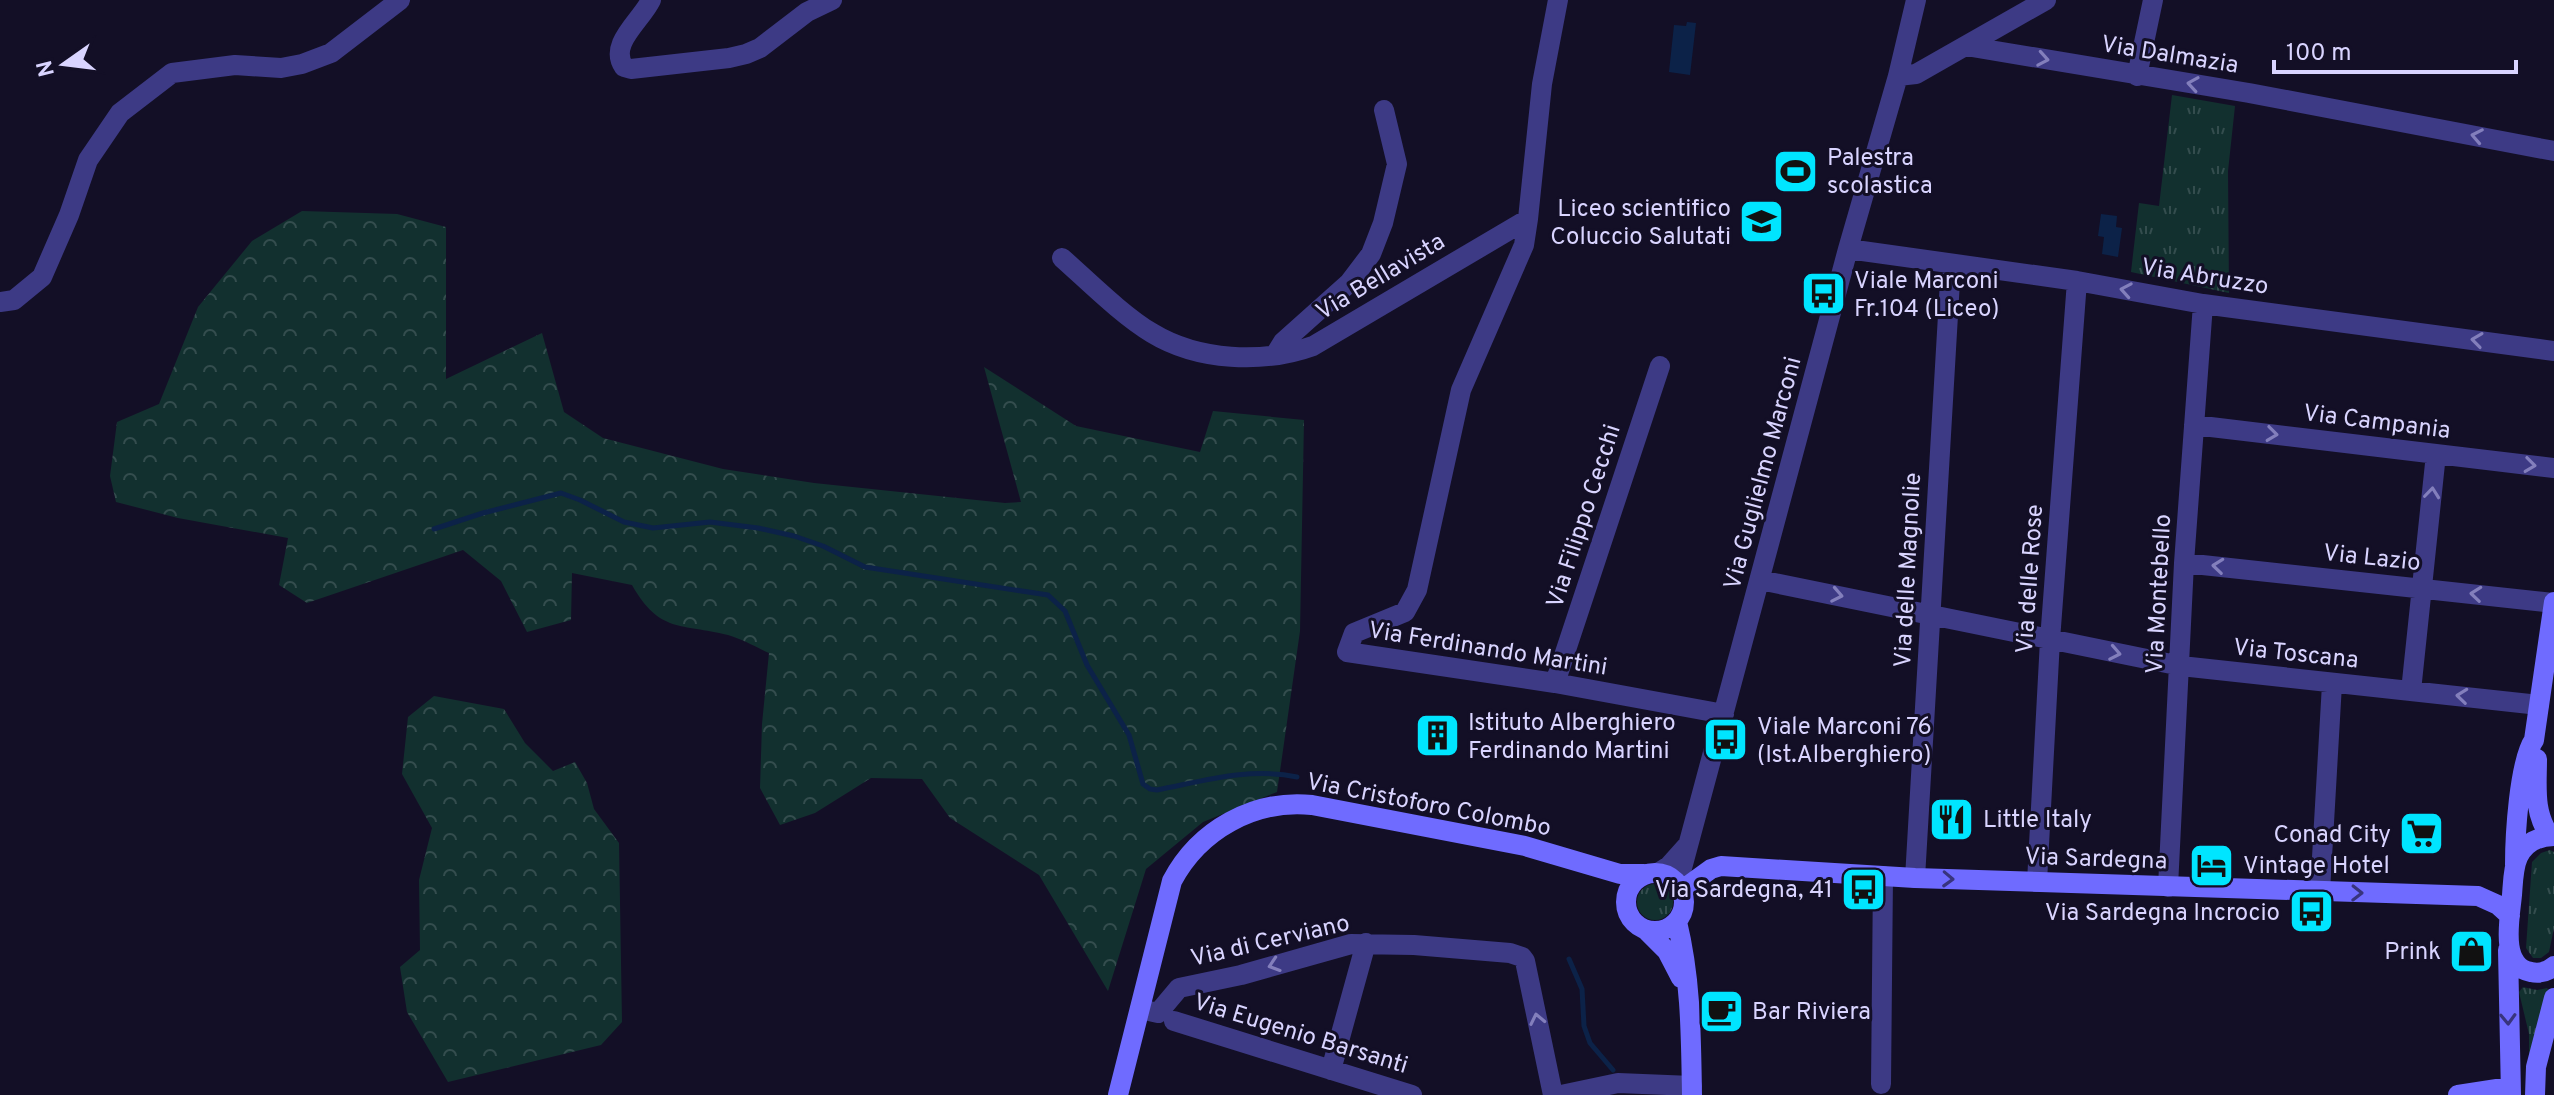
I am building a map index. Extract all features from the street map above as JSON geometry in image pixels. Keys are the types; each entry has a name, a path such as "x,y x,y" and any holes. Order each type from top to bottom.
{"main road":[{"path":"2458,1095 2510,1091 2507,974 2519,811 2526,760 2534,740 2554,603"},
{"path":"2534,740 2537,748 2537,805 2548,831"},
{"name":"Via Cristoforo Colombo","path":"1118,1095 1167,896 1178,871 1187,857 1213,832 1264,807 1312,805 1525,846 1626,875 1651,874"},
{"path":"2519,811 2531,812 2548,831"},
{"path":"2515,865 2527,846 2548,831"},
{"path":"1589,865 1626,908 1633,922 1667,951 1676,966 1691,1013"},
{"name":"Via Sardegna","path":"1680,887 1721,866 1915,878 2478,896 2498,905 2510,916"},
{"path":"1626,908 1629,888 1651,874 1670,876 1680,887 1684,906 1677,922 1663,930 1646,930"},
{"path":"1677,922 1687,964 1692,1090"},
{"path":"2509,942 2514,960 2523,970 2539,973 2554,966"},
{"path":"2535,1095 2536,1067 2554,998"}],"street":[{"path":"0,302 14,300 42,277 69,215 88,160 120,113 172,73 235,65 281,68 302,64 331,53 400,0"},
{"path":"651,0 619,49 619,60 624,67 746,54 760,48 807,12 832,0"},
{"path":"1528,219 1542,84 1558,0"},
{"name":"Via Guglielmo Marconi","path":"1680,887 1686,847 1898,76 1916,0"},
{"path":"1898,76 1916,74 2046,0"},
{"path":"2137,76 2153,0"},
{"name":"Via Dalmazia","path":"1966,46 2249,93 2554,151"},
{"path":"1275,355 1283,342 1349,283 1371,254 1383,223 1397,164 1384,110"},
{"name":"Via Bellavista","path":"1062,258 1150,332 1178,346 1241,357 1275,355 1313,346 1528,219"},
{"name":"Via Ferdinando Martini","path":"1528,219 1524,245 1461,390 1417,590 1405,612 1354,633 1347,652 1555,683 1724,714"},
{"name":"Via Abruzzo","path":"1848,249 2077,281 2203,304 2554,351"},
{"name":"Via delle Magnolie","path":"1915,878 1951,264"},
{"name":"Via delle Rose","path":"2037,882 2050,640 2077,281"},
{"name":"Via Montebello","path":"2168,887 2184,563 2203,304"},
{"name":"Via Filippo Cecchi","path":"1555,683 1660,366"},
{"name":"Via Campania","path":"2194,425 2554,468"},
{"path":"2411,691 2436,454"},
{"name":"Via Lazio","path":"2184,563 2554,603"},
{"name":"Via Toscana","path":"1760,580 2181,666 2539,705"},
{"path":"2320,892 2332,684"},
{"path":"1651,874 1669,866 1686,847"},
{"path":"1881,1084 1883,876"},
{"path":"1331,1070 1366,943"},
{"name":"Via di Cerviano","path":"1140,1009 1160,1012 1179,988 1241,975 1337,947 1366,943 1510,953 1525,961 1553,1095"},
{"name":"Via Eugenio Barsanti","path":"1174,1021 1412,1095"},
{"path":"1561,1095 1618,1083 1692,1090"}],"green space":[{"path":"2172,95 2235,106 2228,171 2229,293 2131,272 2139,203 2159,206"},
{"path":"302,211 397,214 446,227 446,379 542,333 564,412 603,438 723,469 814,483 1005,503 1021,502 984,367 1076,426 1200,452 1213,411 1304,420 1300,631 1277,792 1203,822 1146,869 1108,991 1039,875 950,818 922,779 871,778 815,813 780,825 760,788 769,653 728,635 684,627 662,619 642,601 632,585 572,573 571,620 527,632 501,581 463,550 307,603 279,585 288,538 178,518 116,502 110,476 117,422 159,404 198,307 252,241"},
{"path":"434,696 504,709 525,743 553,771 575,762 587,783 594,809 619,843 622,1022 601,1045 448,1082 407,1012 400,967 420,950 419,880 432,828 402,774 408,717"},
{"path":"2554,852 2554,928 2549,952 2541,958 2533,958 2526,948 2532,862 2541,853"},
{"path":"1655,884 1668,889 1673,902 1668,915 1655,920 1642,915 1637,902 1642,889"},
{"path":"2523,987 2537,990 2547,988 2551,993 2532,1054 2529,1054 2529,1034 2519,992"}],"water":[{"path":"1687,22 1696,23 1690,75 1669,72 1674,25 1686,26"},
{"path":"2101,214 2117,216 2116,227 2122,228 2118,257 2102,254 2104,237 2098,236"}],"waterway":[{"path":"434,529 561,493 624,522 653,528 710,522 758,528 823,546 865,567 1048,595 1065,611 1087,665 1129,735 1143,784 1157,790 1244,774 1297,777"},
{"path":"1569,959 1582,989 1584,1026 1590,1043 1613,1070"}],"place":[{"name":"Palestra scolastica","path":"1796,171"},
{"name":"Liceo scientifico Coluccio Salutati","path":"1762,222"},
{"name":"Viale Marconi Fr.104 (Liceo)","path":"1823,294"},
{"name":"Istituto Alberghiero Ferdinando Martini","path":"1437,736"},
{"name":"Viale Marconi 76 (Ist.Alberghiero)","path":"1726,740"},
{"name":"Little Italy","path":"1952,819"},
{"name":"Conad City","path":"2422,834"},
{"name":"Vintage Hotel","path":"2212,865"},
{"name":"Via Sardegna, 41","path":"1864,889"},
{"name":"Via Sardegna Incrocio","path":"2311,912"},
{"name":"Prink","path":"2472,951"},
{"name":"Bar Riviera","path":"1721,1011"}]}
